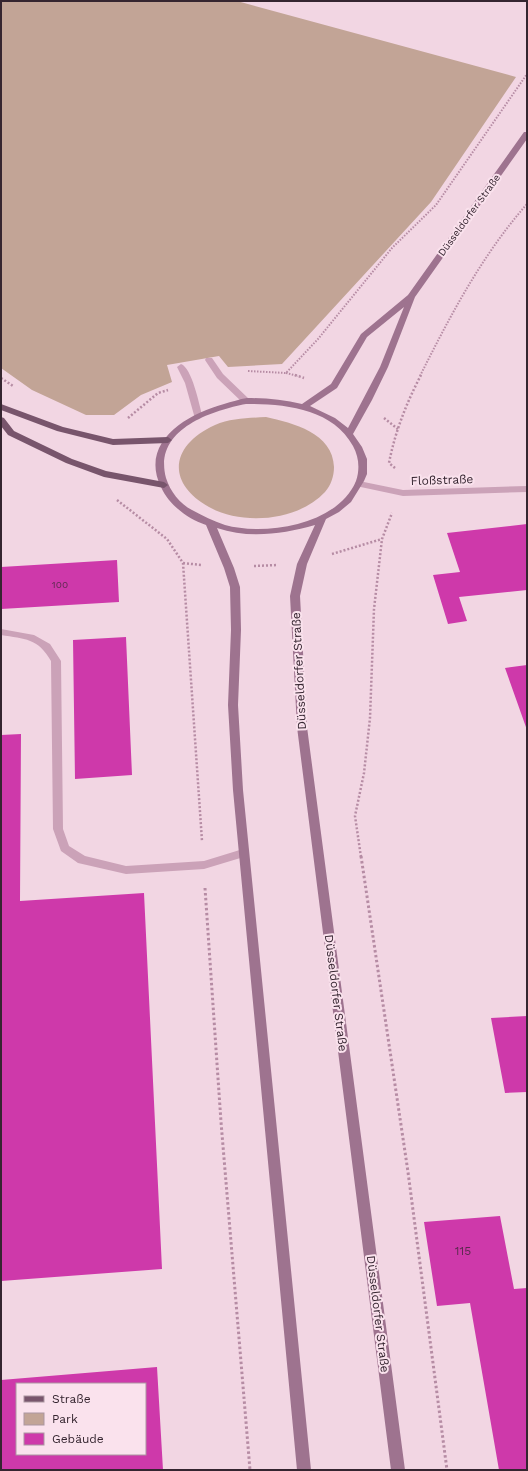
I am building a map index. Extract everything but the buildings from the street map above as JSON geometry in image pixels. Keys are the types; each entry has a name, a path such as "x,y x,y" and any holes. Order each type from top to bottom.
{"main road":[{"name":"Düsseldorfer Straße","path":"303,406 334,386 364,336 411,297 527,134"},
{"name":"Düsseldorfer Straße","path":"349,433 370,397 398,336 411,297"},
{"path":"246,401 275,401 303,406 321,413 336,422 349,433 359,449 363,467 359,484 351,498 342,506 322,519 296,528 267,532 238,530 210,523 194,516 181,507 164,485 160,469 161,454 168,440 181,426 198,415 221,406 246,401"},
{"path":"1,407 60,429 113,442 168,440"},
{"path":"1,420 10,433 69,461 104,474 164,485"},
{"name":"Düsseldorfer Straße","path":"322,519 302,564 295,596 302,727 398,1470"},
{"path":"210,523 229,568 235,587 236,630 233,705 243,853 304,1470"}],"street":[{"path":"209,360 220,376 246,401"},
{"path":"181,367 188,383 198,415"},
{"name":"Floßstraße","path":"359,484 403,493 527,489"},
{"path":"1,632 31,637 47,646 56,661 58,829 65,848 82,860 126,870 204,865 243,853"}],"path":[{"path":"220,376 239,371 286,373 318,339 392,248 436,205 527,74"},
{"path":"447,1470 408,1172 355,816 365,765 370,718 374,609 382,539 388,520 403,493 403,476 390,463 392,447 422,372 476,272 510,222 527,204"},
{"path":"125,420 158,393 188,383"},
{"path":"114,498 167,539 184,563 222,1130 250,1470"}],"green space":[{"path":"1,1 237,1 516,77 431,202 282,364 228,367 219,356 167,365 172,382 141,395 114,415 86,415 32,390 1,368"},
{"path":"266,417 299,426 319,438 327,446 332,455 334,467 332,480 325,492 314,502 300,509 270,518 238,517 223,513 209,507 195,497 185,486 180,475 179,464 182,453 189,443 200,433 215,425 227,421"}]}
